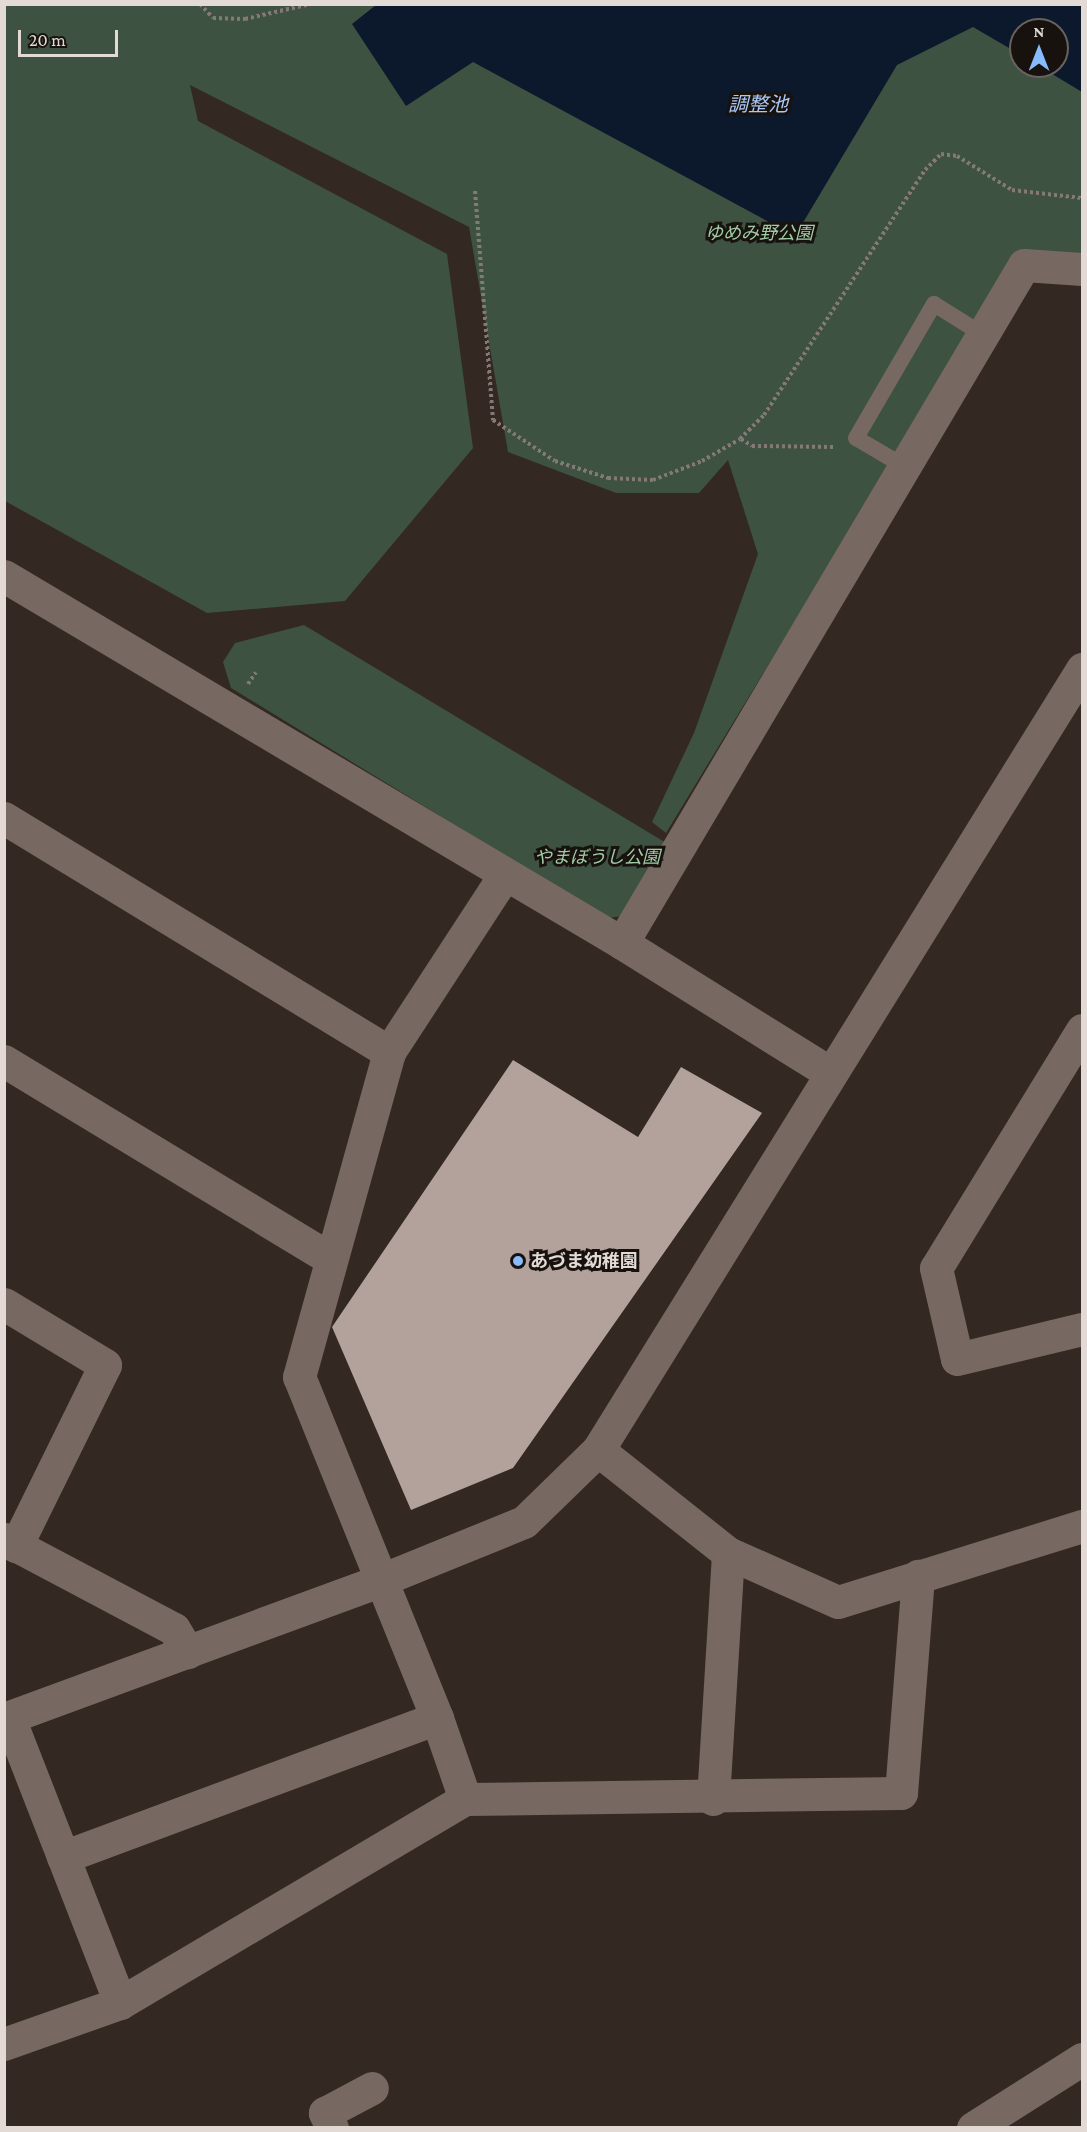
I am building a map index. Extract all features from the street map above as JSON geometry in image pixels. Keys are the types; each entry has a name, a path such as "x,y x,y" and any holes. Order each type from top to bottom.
{"street":[{"path":"622,943 902,465 1024,265 1083,269"},
{"path":"4,576 622,943 830,1073"},
{"path":"120,2002 7,1718 381,1580 524,1522 598,1450 1083,669"},
{"path":"4,818 389,1052"},
{"path":"465,1798 437,1718 299,1377 389,1052 506,874"},
{"path":"1083,1030 936,1268 957,1359 1083,1329"},
{"path":"4,1062 331,1259"},
{"path":"4,1304 105,1365 10,1542 174,1629 188,1652"},
{"path":"598,1450 728,1553 838,1602 1083,1526"},
{"path":"713,1798 728,1553"},
{"path":"4,2044 120,2002 465,1798 713,1798 901,1793 918,1576"},
{"path":"63,1857 437,1718"},
{"path":"973,2127 1081,2065"},
{"path":"332,2127 325,2113 372,2088"}],"lane":[{"path":"902,465 856,438 934,304 982,334"}],"path":[{"path":"200,4 213,18 245,19 310,4"},
{"path":"475,191 493,420 555,461 608,478 653,480 702,461 740,438 764,415 925,170 941,154 957,156 1012,190 1083,198"},
{"path":"740,438 752,446 834,447"}],"green space":[{"name":"ゆめみ野公園","path":"5,5 1082,5 1082,257 1017,256 666,833 652,822 694,733 758,554 728,460 699,493 616,493 508,452 469,227 190,85 198,121 447,254 473,448 345,601 207,613 5,501"},
{"name":"やまぼうし公園","path":"304,625 668,844 623,916 607,918 231,688 223,662 235,643"}],"water":[{"name":"調整池","path":"376,5 1082,5 1082,92 1059,78 1069,78 1069,18 1009,18 1009,48 973,27 897,65 795,236 473,62 406,106 352,24"}],"building":[{"name":"あづま幼稚園","path":"513,1060 638,1137 681,1067 762,1113 513,1468 411,1510 332,1327"}],"place":[{"name":"あづま幼稚園","path":"518,1261"}]}
